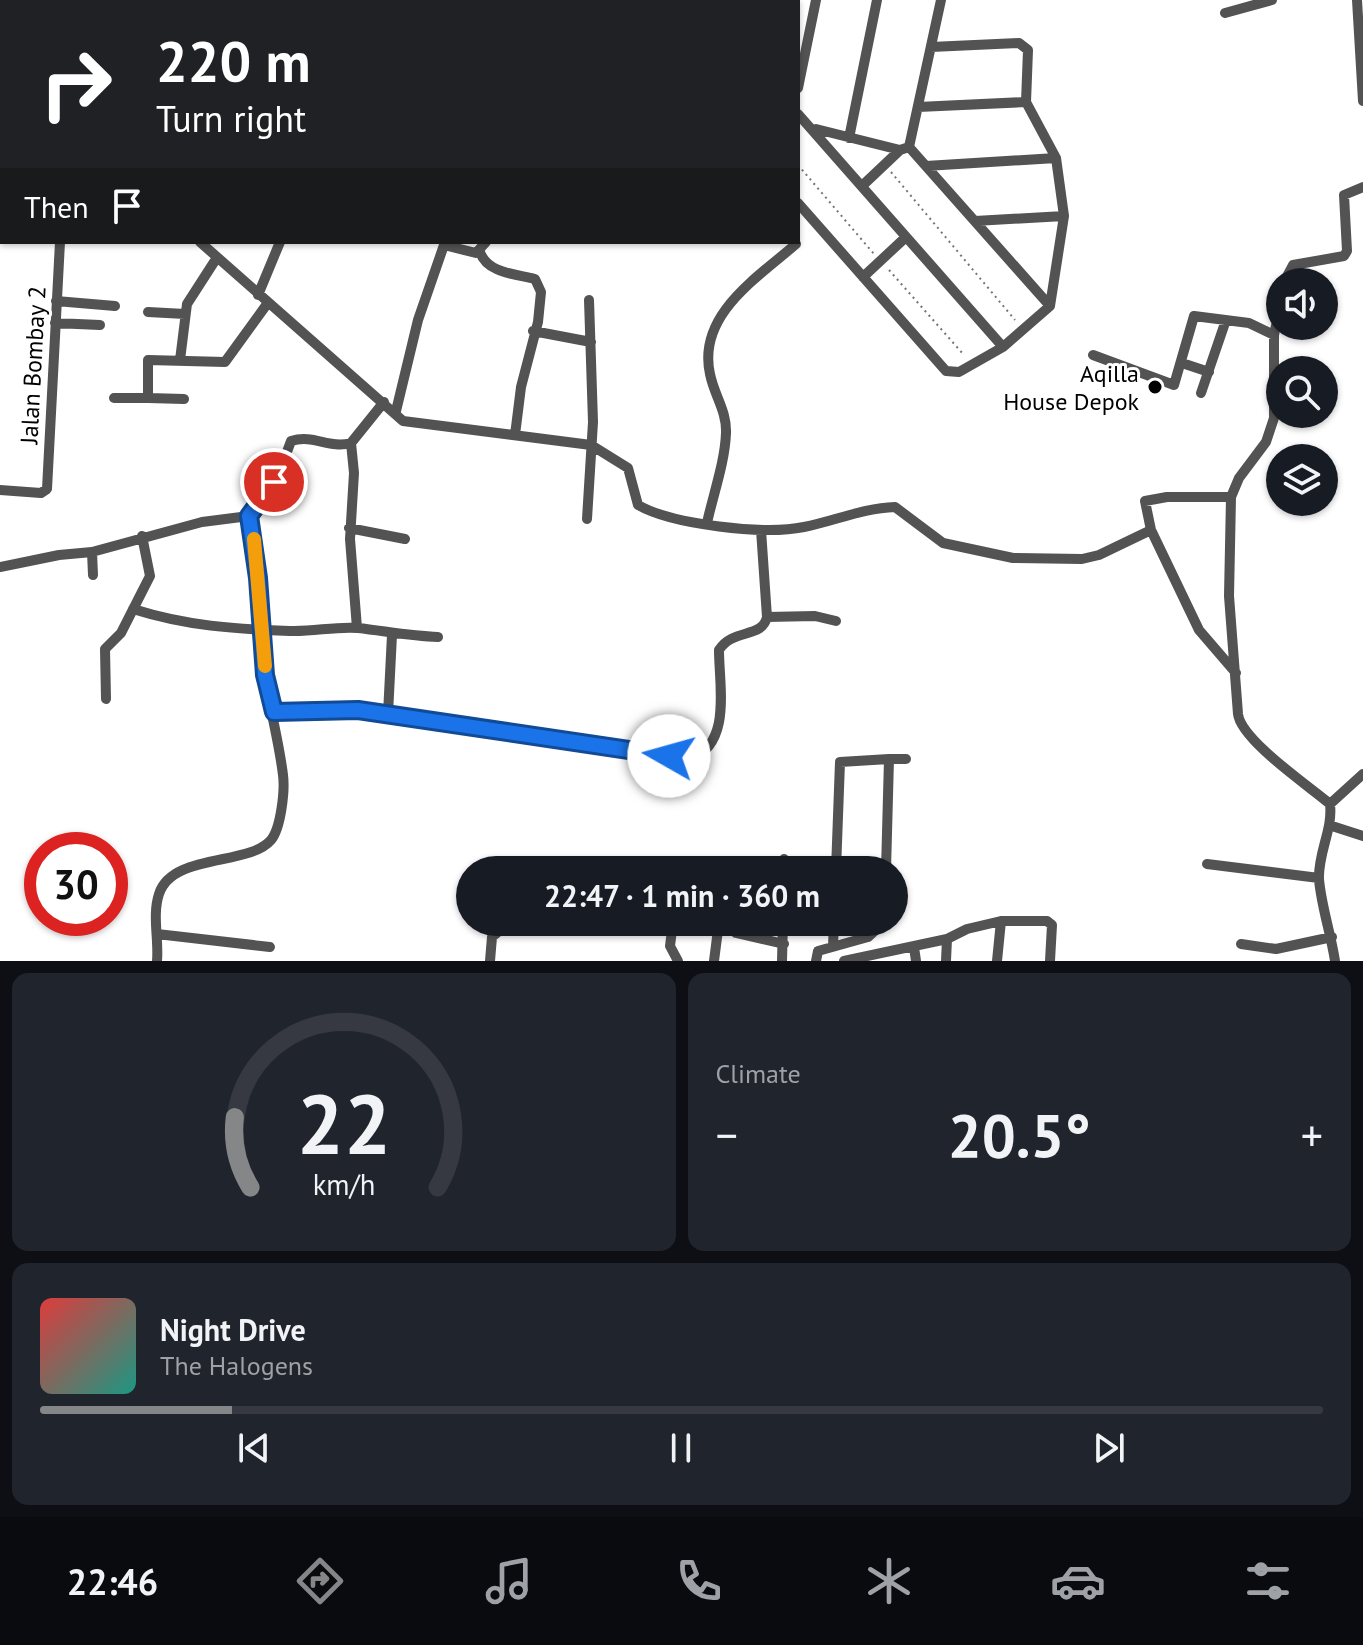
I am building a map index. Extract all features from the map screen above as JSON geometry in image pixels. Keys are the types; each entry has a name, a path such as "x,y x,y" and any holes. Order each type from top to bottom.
{"street":[{"path":"800,78 816,0"},
{"path":"849,138 877,0"},
{"path":"863,185 904,148 918,107 941,0"},
{"path":"1225,13 1272,0"},
{"path":"1357,0 1361,12 1363,101"},
{"path":"800,205 946,371 959,372 1003,347 1050,306 1064,216 1056,158 1026,102 1030,56 1026,47 1019,43 931,47"},
{"path":"918,107 1026,102"},
{"path":"800,116 1003,347"},
{"path":"814,129 904,148 926,166 1050,306"},
{"path":"926,166 1056,158"},
{"path":"1291,268 1293,265 1344,256 1347,251 1344,195 1363,187"},
{"path":"975,221 1064,216"},
{"path":"863,277 906,237"},
{"name":"Jalan Bombay 2","path":"0,490 41,493 47,489 60,244"},
{"path":"202,244 267,304 412,425 591,445 628,468 636,500 642,507 707,523 761,530 803,528 861,511 895,507 951,546 1013,558 1070,561 1099,555 1151,530"},
{"path":"258,295 279,244"},
{"path":"396,411 440,244 483,247 483,262 490,268 539,282 538,322 533,331 515,435"},
{"path":"707,523 726,434 724,412 710,374 708,344 718,316 796,244"},
{"path":"180,360 187,304 216,259"},
{"path":"587,519 591,445 589,300"},
{"path":"56,301 115,306"},
{"path":"148,398 148,360 225,362 267,304"},
{"path":"148,312 185,314"},
{"path":"1093,355 1174,385 1194,316 1249,323 1266,331"},
{"path":"1201,393 1226,320"},
{"path":"55,323 100,325"},
{"path":"533,331 591,342"},
{"path":"1274,340 1272,427 1266,442 1239,478 1231,497 1229,596 1239,721 1330,804 1332,826 1324,842 1319,878 1335,961"},
{"path":"1182,363 1209,372"},
{"path":"114,398 184,399"},
{"path":"357,628 349,528 354,473 351,443 384,402"},
{"path":"0,567 92,552 142,536 249,516 278,476 291,441 309,437 330,445 351,443"},
{"path":"1231,497 1167,497 1145,501 1151,530 1199,630 1236,673"},
{"path":"157,961 157,898 161,887 194,865 258,849 271,841 283,786 274,712 265,675 254,533 249,516"},
{"path":"349,528 405,539"},
{"path":"274,712 358,710 691,759 707,753 718,735 719,650 730,637 757,631 767,617 761,530"},
{"path":"106,699 105,649 121,633 150,576 142,536"},
{"path":"92,552 93,575"},
{"path":"133,609 194,626 263,627 290,631 357,628 392,635 438,637"},
{"path":"767,617 815,616 836,621"},
{"path":"388,714 392,635"},
{"path":"886,856 889,759"},
{"path":"837,856 840,762 906,759"},
{"path":"1330,804 1363,774"},
{"path":"1332,826 1363,836"},
{"path":"1207,864 1319,878"},
{"path":"997,961 1001,921"},
{"path":"844,961 947,939 967,929 1001,921 1050,922 1050,961"},
{"path":"157,934 270,947"},
{"path":"490,961 493,936"},
{"path":"671,936 670,946 678,961"},
{"path":"714,961 717,936"},
{"path":"749,936 784,944"},
{"path":"782,961 784,936"},
{"path":"833,936 833,946"},
{"path":"816,961 818,951 869,936"},
{"path":"1241,944 1276,949 1332,937"},
{"path":"946,961 947,939"},
{"path":"914,947 916,961"}],"path":[{"path":"885,164 1024,330"}],"slow traffic":[{"path":"254,539 265,666"}],"place":[{"name":"Aqilla House Depok","path":"1155,387"}],"route":[{"path":"274,482 249,516 263,627 265,675 274,712 358,710 669,756"}]}
